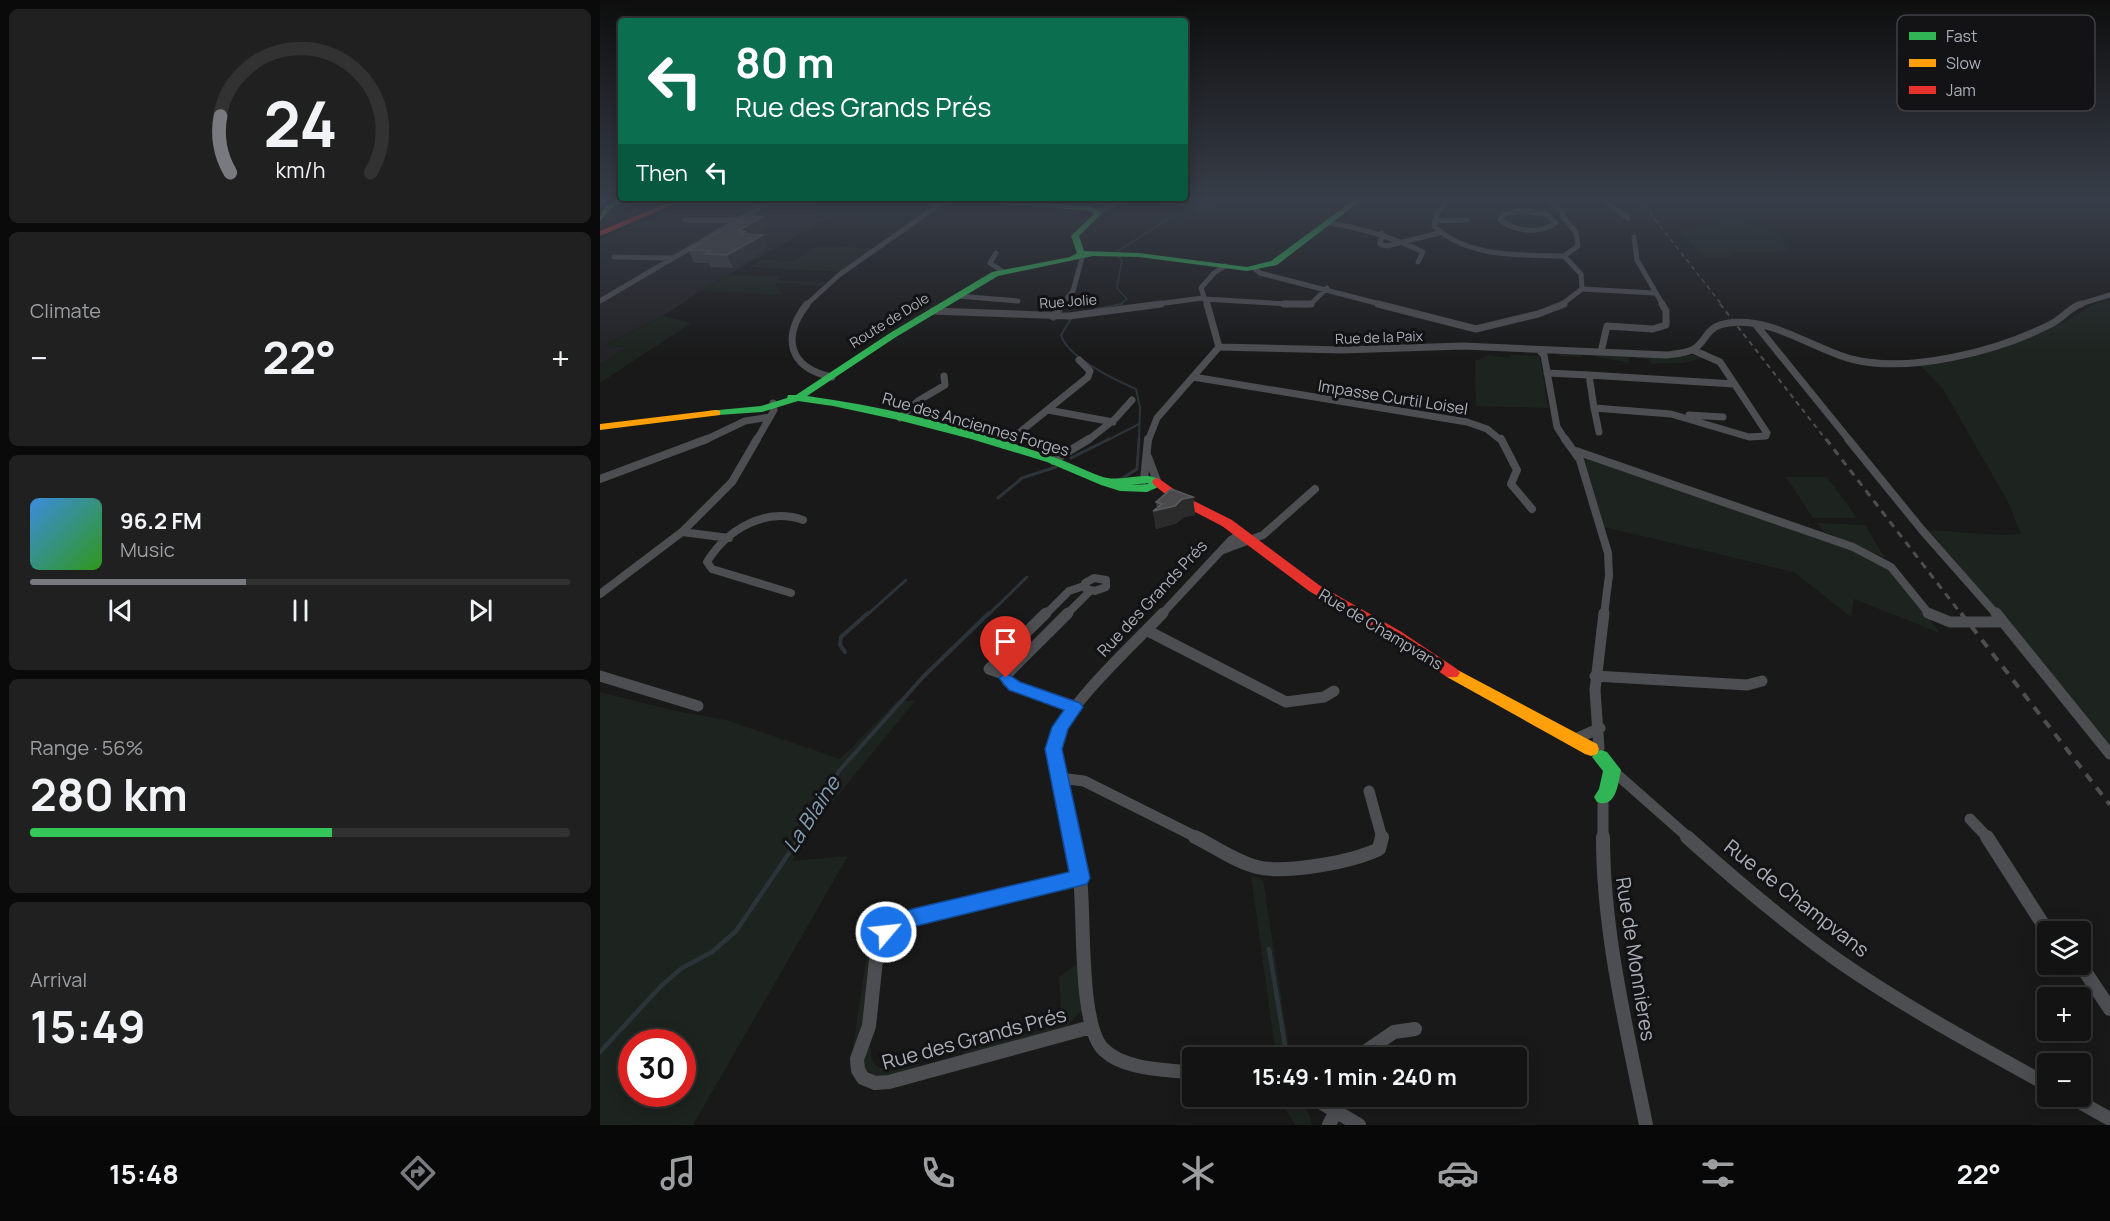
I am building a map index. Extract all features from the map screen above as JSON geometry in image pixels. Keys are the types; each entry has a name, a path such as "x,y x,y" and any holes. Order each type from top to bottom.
{"street":[{"path":"600,301 685,252"},
{"path":"829,377 806,369 796,359 791,336 799,312 830,282 875,252"},
{"path":"1053,316 1073,291 1082,256 1080,252"},
{"path":"1255,269 1274,263 1290,252"},
{"path":"1418,262 1422,252"},
{"path":"1495,252 1564,256 1572,252"},
{"path":"1601,352 1604,328 1607,326 1665,326 1666,311 1637,260 1636,252"},
{"path":"996,253 990,263 1002,272"},
{"name":"Route de Dole","path":"600,428 708,414 773,409 854,362 933,311 1002,272 1082,256 1148,256 1255,269"},
{"path":"1255,269 1260,273 1327,288 1476,329 1570,302 1582,289 1581,274 1564,256"},
{"path":"614,257 674,258"},
{"path":"1148,484 1149,430 1219,347 1214,320 1203,299 1201,286 1225,266"},
{"name":"Rue Jolie","path":"933,311 1053,316 1203,299 1301,306 1311,304 1327,288"},
{"path":"1582,289 1654,293"},
{"path":"1674,414 1749,437 1766,436 1767,433 1720,362 1694,350 1706,333 1718,326 1756,325 1782,331 1831,354 1854,360 1930,362 1954,357 2023,335 2052,324 2074,307 2110,295"},
{"path":"958,297 1018,301"},
{"path":"1756,325 1922,530 2002,622 2110,754"},
{"path":"1476,329 1487,347"},
{"name":"Rue de la Paix","path":"1219,347 1317,350 1487,347 1667,356 1694,350"},
{"path":"1540,351 1544,355 1558,431 1576,451 1608,553 1608,580 1595,676 1595,699 1600,728 1597,753"},
{"path":"1004,445 1088,377 1090,371 1088,366 1079,360"},
{"path":"1547,373 1734,384"},
{"path":"1589,375 1599,432"},
{"path":"900,418 918,401 945,386 944,376"},
{"name":"Impasse Curtil Loisel","path":"1193,377 1486,427 1506,444 1517,470 1511,484 1532,509"},
{"name":"Rue des Anciennes Forges","path":"801,394 1004,445 1053,461 1123,489 1148,484"},
{"path":"1053,461 1092,439 1113,422 1132,400"},
{"path":"1594,408 1723,417"},
{"path":"600,479 711,438 745,420 773,409"},
{"path":"600,594 682,532 732,482 773,409"},
{"path":"1048,410 1113,422"},
{"path":"1576,451 1809,529 1861,550 1891,567 1925,611 1935,618 1950,622 2002,622"},
{"path":"1148,457 1148,484"},
{"name":"Rue de Champvans","path":"1148,484 1227,523 1240,538 1314,588 1395,635 1468,684 1597,753 1612,770 1780,917 1838,960 1932,1019 2037,1079"},
{"path":"1221,550 1240,538 1263,535 1314,489"},
{"path":"791,594 709,567 709,558 729,538 756,518 776,513 803,520"},
{"path":"682,532 729,538"},
{"name":"Rue des Grands Prés","path":"1182,1072 1146,1067 1117,1059 1102,1049 1091,1027 1080,878 1059,778 1055,740 1060,727 1075,707 1221,550 1240,538"},
{"path":"1087,588 1006,675 989,669 1069,591 1087,588"},
{"path":"1148,631 1286,702 1324,697 1334,691"},
{"path":"1006,675 1007,681 1015,686 1075,707"},
{"path":"600,676 698,706"},
{"path":"1595,676 1747,685 1762,681"},
{"path":"1573,740 1600,728"},
{"name":"Rue de Monnières","path":"1597,753 1605,795"},
{"name":"Rue de Monnières","path":"1612,770 1605,795 1601,847 1604,892 1646,1125"},
{"path":"1059,778 1084,781 1255,867 1272,872 1366,855 1379,849 1382,837 1369,791"},
{"path":"1605,795 1616,786 1633,788"},
{"path":"1970,819 1987,836 2041,921"},
{"name":"Rue des Grands Prés","path":"1080,878 912,918 894,925 882,940 868,1027 857,1058 857,1068 867,1081 876,1084 890,1083 1091,1027"},
{"path":"2087,975 2110,1009"},
{"path":"1372,1047 1394,1032 1415,1029"},
{"path":"2089,1107 2110,1119"},
{"path":"1333,1118 1359,1125"}],"shaded area":[{"path":"600,252 770,252 710,285 663,316 604,345 627,347 600,365"},
{"path":"808,252 874,252 842,272 750,267 760,260 792,261"},
{"path":"1698,252 1788,252 1789,253 1734,252 1731,257 1703,257"},
{"path":"728,275 780,276 776,280 828,282 822,286 775,283 783,295 701,291"},
{"path":"2110,298 2110,746 1928,530 2000,535 2021,534 2008,502 1943,389 1920,365 1956,361 1994,350 2049,329"},
{"path":"663,316 691,323 600,383 600,365 626,347 602,346"},
{"path":"1560,353 1584,354 1581,357 1559,356"},
{"path":"1489,355 1509,358 1511,355 1540,356 1548,408 1476,406 1475,361"},
{"path":"1587,355 1708,357 1683,363 1652,364 1649,359 1629,357 1629,363"},
{"path":"1584,457 1891,564 1940,633 1854,599 1851,617 1794,572 1604,527"},
{"path":"1786,477 1827,477 1857,518 1813,518"},
{"path":"1817,523 1865,525 1885,558 1823,531"},
{"path":"600,692 671,710 726,720 840,759 898,700 915,701 811,828 792,861 848,856 693,1125 600,1125"},
{"path":"1251,876 1263,880 1289,1047 1275,1047"},
{"path":"867,952 871,952 864,1029 853,1048"},
{"path":"1075,965 1081,966 1083,1004 1081,1011 1065,1029 964,1056 964,1050 1062,1024 1059,977"},
{"path":"871,1036 870,1050 876,1065 889,1069 918,1063 918,1066 911,1071 876,1077 863,1067 862,1054"},
{"path":"1282,1107 1303,1107 1308,1112 1312,1125 1295,1125 1286,1109"}],"building":[{"path":"710,252 733,252 727,255 705,254"},
{"path":"1171,489 1193,497 1182,499 1175,506 1153,511 1162,504 1156,502"}],"waterway":[{"name":"La Blaine","path":"1118,256 1122,260 1117,288 1127,299 1120,304"},
{"name":"La Blaine","path":"1095,309 1120,304"},
{"name":"La Blaine","path":"1072,317 1061,335 1072,351 1093,367 1136,389 1140,408 1139,441"},
{"name":"La Blaine","path":"1106,441 1139,424"},
{"name":"La Blaine","path":"1071,458 1109,439"},
{"name":"La Blaine","path":"1118,481 1137,469 1139,439"},
{"name":"La Blaine","path":"998,498 1022,478 1056,467"},
{"name":"La Blaine","path":"988,615 1027,577"},
{"name":"La Blaine","path":"867,615 906,580"},
{"name":"La Blaine","path":"845,652 840,645 841,637 868,613"},
{"name":"La Blaine","path":"799,838 839,771 923,677 989,613"},
{"name":"La Blaine","path":"600,1052 661,986 682,968 712,952 736,931 800,837"},
{"path":"1269,949 1285,1047"}],"railway":[{"path":"1680,252 1722,305"},
{"path":"1720,304 1827,441"},
{"path":"1826,439 1962,615"},
{"path":"1961,613 2110,805"}],"traffic: fast":[{"path":"1090,255 1074,257 1083,253 1139,255 1247,269 1274,263 1289,252"},
{"path":"708,414 762,409 798,398 893,335 995,274 1075,258"},
{"path":"792,397 847,405 949,429 1051,460 1120,487 1147,489 1159,484 1149,479 1113,484"},
{"path":"1601,757 1612,770 1607,792 1603,797"}],"traffic: slow":[{"path":"600,427 716,413"},
{"path":"1452,673 1591,749"}],"traffic: jam":[{"path":"1158,482 1178,498 1227,523 1314,588 1395,635 1452,673"}],"route":[{"path":"886,932 894,925 912,918 1080,878 1054,749 1060,727 1075,707 1015,686 1006,678"}]}
